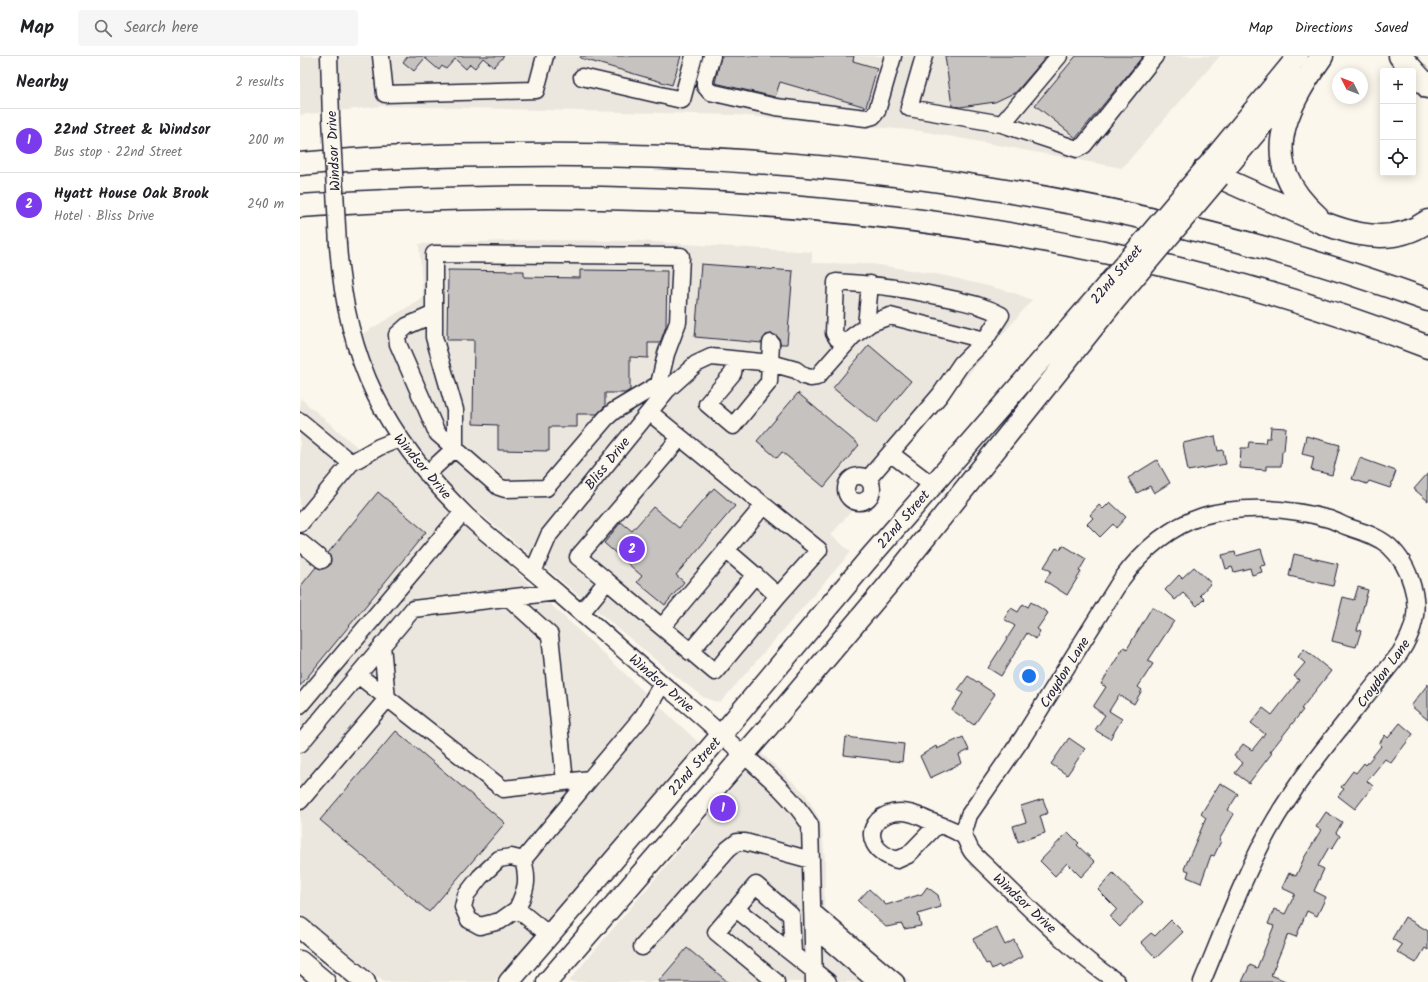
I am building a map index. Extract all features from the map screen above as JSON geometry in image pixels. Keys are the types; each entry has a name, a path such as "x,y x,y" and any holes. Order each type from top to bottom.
{"highway":[{"path":"1321,56 1292,106 1282,134 1280,152 1283,169 1289,184 1311,211 1326,225"},
{"path":"1400,56 1428,87"},
{"path":"300,164 442,156 594,154 748,161 883,174 1007,190 1178,224 1264,246 1428,300"},
{"path":"1211,174 1326,225 1366,236 1380,237 1399,234 1419,228 1428,221"},
{"path":"300,206 452,198 620,197 798,208 920,221 1042,239 1169,266 1326,311 1428,347"}],"main road":[{"name":"22nd Street","path":"1211,174 1298,56"},
{"name":"22nd Street","path":"509,982 722,734 932,485 1106,298 1211,174 1321,56"},
{"name":"22nd Street","path":"547,982 887,586 1090,330 1106,298"},
{"path":"300,928 365,982"},
{"path":"300,961 325,982"}],"street":[{"name":"Windsor Drive","path":"329,56 330,118 338,245 343,296 357,354 373,392 399,439 427,474 463,512 722,734 797,804 810,825 813,976"},
{"path":"381,56 385,94 536,90 545,56"},
{"path":"582,77 682,100 694,56"},
{"path":"712,56 705,80 705,86 710,92 776,107 866,118 873,116 877,111 893,56"},
{"path":"924,56 909,108 1002,124 1077,149 1084,145 1155,56"},
{"path":"1002,124 1059,56"},
{"path":"427,474 455,448 455,410 434,337 434,314 434,254 681,256 678,322 666,354 663,387 614,411 606,418 546,488 505,489 499,487 455,448 437,433 398,344 397,335 407,326 434,314"},
{"path":"846,344 837,338 834,332 836,282 870,284 926,293 987,307 1001,315 985,340 961,364 940,395 868,479"},
{"path":"866,326 870,284"},
{"path":"772,343 771,363 769,382 733,426 707,404 733,373 735,360 771,363 796,370 804,376 810,378 817,377 846,344 866,326 890,316 985,340"},
{"name":"Bliss Drive","path":"533,572 549,535 648,412 663,387 696,364 711,357 735,360"},
{"path":"648,412 819,550 778,596 715,672 578,556 680,438"},
{"path":"300,421 351,463"},
{"path":"300,524 351,463 379,447 399,439"},
{"path":"890,453 932,485"},
{"path":"662,627 764,505"},
{"name":"Croydon Lane","path":"962,835 969,815 1023,737 1121,580 1139,557 1167,533 1202,517 1243,508 1296,512 1330,519 1375,536 1397,554 1409,575 1417,600 1410,635 1400,653 1301,781 1275,820 1254,861 1202,982"},
{"path":"300,705 463,512"},
{"path":"300,542 322,560"},
{"path":"726,550 778,596"},
{"path":"690,652 756,575"},
{"path":"581,613 607,581"},
{"path":"300,744 413,609 557,592"},
{"path":"509,598 550,635 565,782"},
{"path":"300,801 387,699 382,645"},
{"path":"358,675 503,789 590,779"},
{"path":"524,860 643,716 662,684"},
{"path":"937,825 962,835"},
{"name":"Windsor Drive","path":"962,835 972,852 1008,887 1077,952 1117,982"},
{"path":"642,947 724,853 737,842 745,842 811,860"},
{"path":"511,858 524,860 528,875 525,891 518,909 500,921 480,926 469,920 463,907 466,895 491,865 499,859 511,858"},
{"path":"776,982 716,932 756,885 792,915 793,953"},
{"path":"518,909 549,935"},
{"path":"736,909 793,953 813,976 828,982"},
{"path":"812,911 896,982"},
{"path":"812,928 876,982"}],"shaded area":[{"path":"300,56 1220,56 1122,168 920,131 736,115 383,106 300,115"},
{"path":"538,240 637,241 812,252 812,263 872,264 942,275 1012,292 1032,300 831,535 851,552 720,703 703,697 664,667 449,487 415,452 389,411 359,336 423,298 419,244"},
{"path":"300,398 370,458 399,446 465,524 699,743 494,982 384,982 300,914"},
{"path":"761,753 805,793 821,822 825,859 824,911 910,982 568,982"}],"building":[{"path":"408,56 504,56 494,67 483,58 475,68 470,64 466,69 455,59 446,69 442,66 439,70 425,58 414,71 403,62"},
{"path":"581,56 681,56 672,85 580,58"},
{"path":"721,56 854,56 853,61 877,68 866,107 780,82 775,97 715,83"},
{"path":"945,56 1047,56 1016,92 995,102 960,107 952,106"},
{"path":"1076,56 1143,56 1076,138 1035,105"},
{"path":"701,264 793,271 787,344 780,344 779,338 772,334 766,335 762,343 695,337"},
{"path":"448,270 524,271 524,277 580,278 580,270 667,271 666,326 660,343 648,343 648,358 630,357 630,390 625,393 605,393 605,406 597,414 577,414 577,427 549,427 549,451 498,450 498,425 473,424 474,340 447,340"},
{"path":"869,345 911,381 876,423 833,388"},
{"path":"798,393 859,445 824,487 782,452 777,458 757,441"},
{"path":"1271,427 1286,428 1281,466 1266,466 1266,470 1240,468 1241,448 1248,448 1249,442 1265,443 1266,438 1270,438"},
{"path":"1215,436 1218,451 1223,450 1226,464 1188,471 1183,443"},
{"path":"1306,436 1340,445 1332,475 1311,470 1314,457 1302,454"},
{"path":"1360,458 1396,471 1390,488 1369,481 1367,484 1352,479"},
{"path":"1157,460 1170,483 1154,493 1150,486 1137,493 1128,478"},
{"path":"1428,473 1428,501 1414,489"},
{"path":"714,488 735,506 676,575 684,582 665,605 637,582 642,576 604,543 621,522 632,531 653,507 679,528"},
{"path":"378,492 426,532 300,686 300,587 316,567 321,569 329,566 331,561 328,553"},
{"path":"1110,502 1126,517 1116,528 1113,524 1100,537 1087,524 1093,518 1090,515 1099,505 1103,509"},
{"path":"1063,545 1086,559 1079,571 1081,572 1067,595 1045,581 1051,571 1044,567 1056,548 1060,550"},
{"path":"1261,549 1266,565 1260,566 1262,572 1252,575 1250,568 1234,572 1232,567 1226,569 1222,555 1235,552 1236,556"},
{"path":"1294,554 1338,564 1333,586 1289,576"},
{"path":"1194,567 1211,583 1200,595 1204,599 1197,606 1183,593 1175,600 1165,590 1179,575 1182,578"},
{"path":"1358,587 1368,590 1357,630 1361,631 1356,647 1332,641 1343,597 1354,600"},
{"path":"1031,602 1048,613 1037,629 1040,631 1036,639 1027,633 1001,676 988,668 1015,626 1004,619 1011,608 1018,612 1023,604 1028,607"},
{"path":"1152,607 1174,621 1148,661 1153,664 1138,687 1142,690 1134,704 1119,695 1109,711 1122,719 1110,739 1095,730 1105,715 1093,707 1106,687 1101,684 1124,647 1127,649"},
{"path":"1304,649 1331,671 1301,709 1303,710 1270,752 1272,753 1249,783 1235,773 1243,763 1234,756 1243,744 1252,750 1265,734 1251,723 1263,708 1272,715 1294,687 1299,680 1294,676 1305,663 1298,657"},
{"path":"968,676 995,694 974,725 952,710 963,693 958,690"},
{"path":"1428,684 1428,720 1411,706"},
{"path":"1400,723 1413,734 1391,763 1385,759 1367,781 1373,786 1355,809 1338,796 1344,789 1341,787 1353,771 1356,773 1364,763 1366,765 1381,746 1379,744 1385,735 1388,738"},
{"path":"396,731 505,823 429,912 320,820"},
{"path":"846,737 904,744 902,762 844,755"},
{"path":"963,737 969,750 959,755 962,763 930,778 920,756 936,746 937,749"},
{"path":"1069,738 1085,749 1067,775 1051,764"},
{"path":"1220,783 1238,794 1228,810 1234,814 1219,840 1221,841 1214,856 1211,855 1201,883 1187,877 1189,871 1184,869 1206,818 1201,814"},
{"path":"1043,799 1048,813 1040,816 1045,833 1018,842 1013,826 1026,822 1021,806"},
{"path":"1326,812 1342,822 1336,833 1340,836 1332,849 1329,847 1318,866 1324,869 1314,891 1326,897 1317,916 1307,911 1296,937 1288,934 1271,975 1288,982 1242,982 1250,965 1257,968 1274,926 1268,924 1274,909 1285,914 1295,894 1282,888 1289,873 1296,876 1304,858 1321,830 1316,827"},
{"path":"1068,832 1079,843 1077,845 1095,862 1081,877 1067,863 1055,876 1040,861"},
{"path":"1113,873 1143,902 1120,927 1110,917 1117,909 1098,890"},
{"path":"927,887 938,895 941,907 918,914 921,926 904,929 902,924 886,927 858,901 869,889 886,905 922,894"},
{"path":"1405,917 1428,931 1428,950 1425,948 1416,963 1397,952 1402,945 1392,939"},
{"path":"1171,920 1183,932 1156,958 1141,942 1151,933 1155,936"},
{"path":"996,927 1005,945 1014,940 1022,957 1001,968 999,965 992,969 989,963 986,964 973,939"},
{"path":"687,948 728,982 658,982"}],"place":[{"name":"Hyatt House Oak Brook","path":"632,549"},
{"name":"22nd Street & Windsor","path":"723,808"}]}
